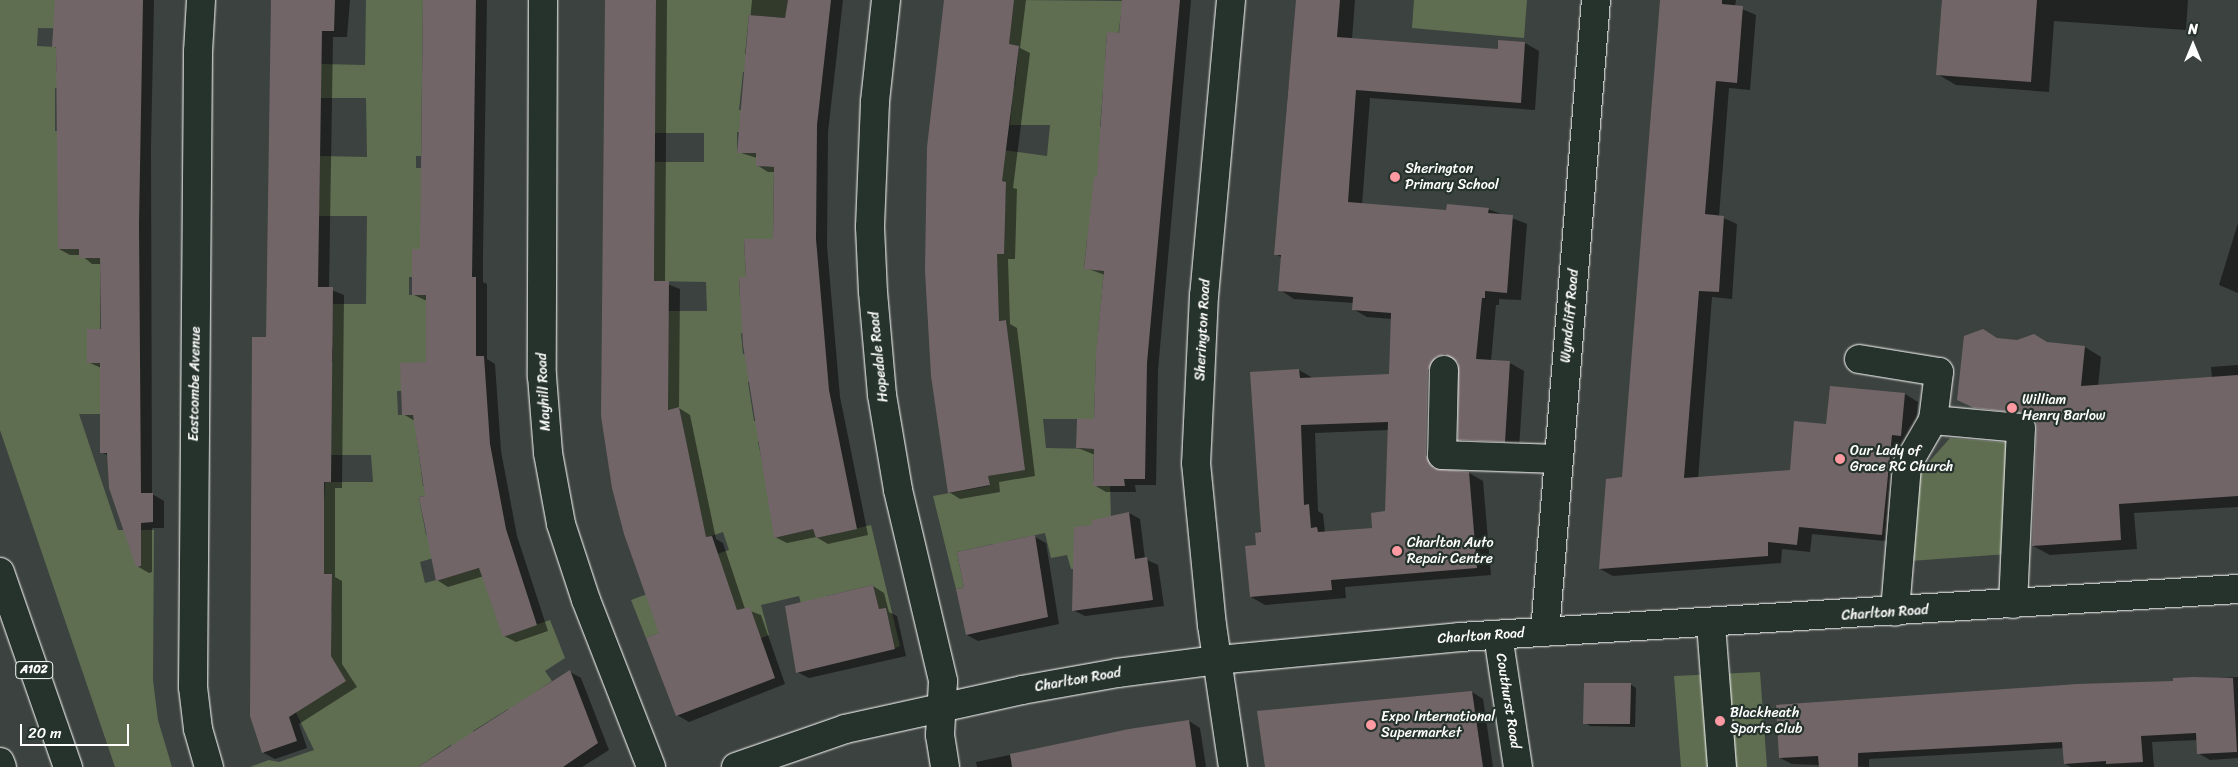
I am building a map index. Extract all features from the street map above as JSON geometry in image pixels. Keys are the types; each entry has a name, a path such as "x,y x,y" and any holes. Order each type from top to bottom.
{"main road":[{"name":"Eastcombe Avenue","path":"201,0 198,52 192,668 198,729 209,767"},
{"name":"Mayhill Road","path":"543,0 542,376 548,453 561,524 586,600 651,767"},
{"name":"Hopedale Road","path":"886,0 874,102 870,227 873,292 882,395 896,480 942,681 940,735 945,767"},
{"name":"Sherington Road","path":"1232,0 1204,295 1196,463 1217,660 1233,767"},
{"name":"Wyndcliff Road","path":"1545,632 1596,0"},
{"path":"1859,359 1939,372 1933,420 1907,465 1895,612"},
{"path":"1444,370 1442,454 1558,459"},
{"path":"1933,420 2021,428 2013,604"},
{"name":"A102","path":"0,572 68,767"},
{"name":"Charlton Road","path":"743,765 845,729 1117,673 1217,660 1498,635 1711,624 2238,588"},
{"path":"1711,624 1722,767"},
{"name":"Couthurst Road","path":"1498,635 1518,767"},
{"path":"0,762 2,767"}],"green space":[{"path":"0,0 55,0 96,29 38,28 37,46 56,47 56,71 95,72 95,88 55,88 55,131 94,131 58,202 58,249 79,249 80,258 100,258 100,329 87,329 100,363 100,414 79,414 118,530 154,530 153,680 158,720 172,767 115,767 0,430"},
{"path":"366,0 423,0 421,156 416,156 416,168 421,168 423,249 412,277 409,277 409,295 430,295 426,352 441,352 413,390 397,391 398,415 444,413 416,433 423,486 452,481 454,490 419,497 426,535 462,528 467,548 420,562 425,583 481,568 503,636 550,620 565,658 545,671 552,681 533,694 524,733 508,709 473,731 489,756 466,767 451,745 418,767 250,767 269,760 279,762 314,750 288,696 331,650 331,631 292,631 332,613 332,574 293,573 293,558 324,558 324,518 293,517 293,503 324,503 325,482 373,482 371,455 293,455 325,363 333,362 333,347 326,347 318,304 366,304 367,216 318,216 319,156 367,157 366,98 320,98 321,64 365,65"},
{"path":"656,0 789,0 786,18 749,15 745,54 782,58 780,75 743,72 739,110 776,113 774,132 737,132 737,152 756,153 756,166 774,167 773,239 744,239 746,277 739,278 740,297 777,295 741,334 743,354 782,351 785,376 748,382 754,421 791,416 794,434 758,442 778,537 813,529 816,538 871,525 900,646 895,648 886,609 879,609 873,585 827,596 807,626 799,596 761,605 769,635 748,643 735,605 646,638 631,600 669,586 681,566 729,550 723,532 702,539 679,407 643,416 669,311 707,311 706,282 654,281 655,162 704,162 704,133 655,133"},
{"path":"1014,0 1127,1 1124,34 1107,33 1105,61 1122,63 1103,91 1100,127 1116,128 1097,177 1094,177 1107,242 1087,240 1084,268 1104,271 1096,358 1094,419 1043,419 1046,448 1094,449 1093,482 1110,483 1111,522 1086,568 1071,569 1067,555 1051,558 1045,533 1008,541 1000,580 993,544 957,552 964,588 956,589 933,496 989,486 988,476 1024,470 1006,320 969,324 967,269 1005,201 1006,182 1001,181 1003,150 1047,156 1050,125 1010,125 1012,104 976,99 979,81 1015,85 1019,46 983,42"},
{"path":"1414,0 1527,0 1524,38 1412,28"},
{"path":"1950,438 2013,443 2008,554 1910,561 1921,471"},
{"name":"Blackheath Sports Club","path":"1760,672 1767,767 1681,767 1674,676"}],"building":[{"path":"55,0 143,0 139,224 141,493 153,493 153,522 141,523 141,566 136,567 109,488 107,453 100,453 100,363 87,363 87,329 101,329 100,258 79,258 79,249 58,249 56,47 52,47"},
{"path":"271,0 335,0 334,31 322,31 318,287 333,287 331,482 324,482 324,574 332,574 331,656 346,681 289,717 297,741 262,753 250,716 252,337 266,337"},
{"path":"423,0 476,0 472,277 476,277 476,356 484,356 490,444 506,529 537,625 503,637 479,568 436,581 419,497 425,496 413,415 402,415 400,363 426,362 426,295 412,295 412,249 420,249"},
{"path":"605,0 656,0 654,281 669,281 668,410 679,407 706,537 712,536 737,610 750,607 775,678 676,716 646,638 659,633 624,534 612,488 601,416"},
{"path":"788,0 831,0 817,125 816,239 829,390 857,529 816,538 813,529 774,538 743,345 739,277 746,277 744,239 773,239 774,167 756,166 756,153 737,153 749,15 785,18"},
{"path":"944,0 1014,0 1009,44 1019,46 1002,181 1006,182 1004,254 997,254 999,321 1006,320 1025,470 988,476 990,485 948,493 931,376 925,271 927,147"},
{"path":"1122,0 1180,0 1147,363 1145,479 1124,479 1125,486 1093,486 1094,449 1076,448 1077,419 1094,419 1096,354 1104,271 1084,269 1094,177 1097,177 1107,32 1119,33"},
{"path":"1296,0 1340,0 1337,37 1498,49 1498,40 1525,42 1521,103 1356,90 1348,202 1446,210 1447,204 1489,208 1488,213 1513,215 1507,293 1485,291 1485,298 1482,298 1476,359 1510,361 1505,442 1458,440 1458,363 1445,354 1436,357 1428,370 1426,455 1434,468 1469,472 1477,568 1331,580 1332,590 1250,597 1245,546 1256,545 1255,533 1261,532 1250,372 1299,369 1300,378 1389,374 1391,313 1352,310 1353,297 1278,291 1281,255 1274,255","holes":["1388,422 1385,511 1371,513 1372,528 1318,532 1317,527 1311,528 1309,504 1304,505 1301,425"]},
{"path":"1660,0 1722,0 1722,4 1743,6 1737,83 1716,81 1705,214 1724,216 1719,292 1699,291 1684,478 1790,470 1794,421 1826,424 1830,386 1905,393 1901,436 1892,435 1882,535 1799,527 1797,545 1768,542 1768,556 1599,569 1606,479 1622,477"},
{"path":"1942,0 2037,0 2031,82 1936,75"},
{"path":"1983,329 1997,338 2017,340 2034,334 2047,342 2085,346 2081,386 2238,375 2238,496 2119,504 2121,540 2032,546 2037,415 1974,408 1957,400 1964,336"},
{"path":"1129,512 1135,559 1147,557 1153,600 1072,611 1074,527 1092,525 1092,520"},
{"path":"1035,535 1048,617 966,635 956,589 964,588 957,552"},
{"path":"873,585 879,609 886,608 895,649 796,673 785,606"},
{"path":"570,670 598,743 563,767 418,767"},
{"path":"2173,678 2233,678 2237,752 2197,754 2196,733 2141,736 2143,762 2106,764 2106,761 2064,764 2062,742 1858,753 1858,767 1819,767 1818,756 1779,758 1776,705 2077,684 2173,681"},
{"path":"1584,683 1631,683 1630,724 1583,724"},
{"path":"1472,691 1483,767 1265,767 1257,711"},
{"path":"1189,720 1196,767 1012,767 1010,754 1129,729"}],"place":[{"name":"Sherington Primary School","path":"1395,177"},
{"name":"William Henry Barlow","path":"2012,408"},
{"name":"Our Lady of Grace RC Church","path":"1840,459"},
{"name":"Charlton Auto Repair Centre","path":"1397,551"},
{"name":"Blackheath Sports Club","path":"1720,721"},
{"name":"Expo International Supermarket","path":"1371,725"}]}
